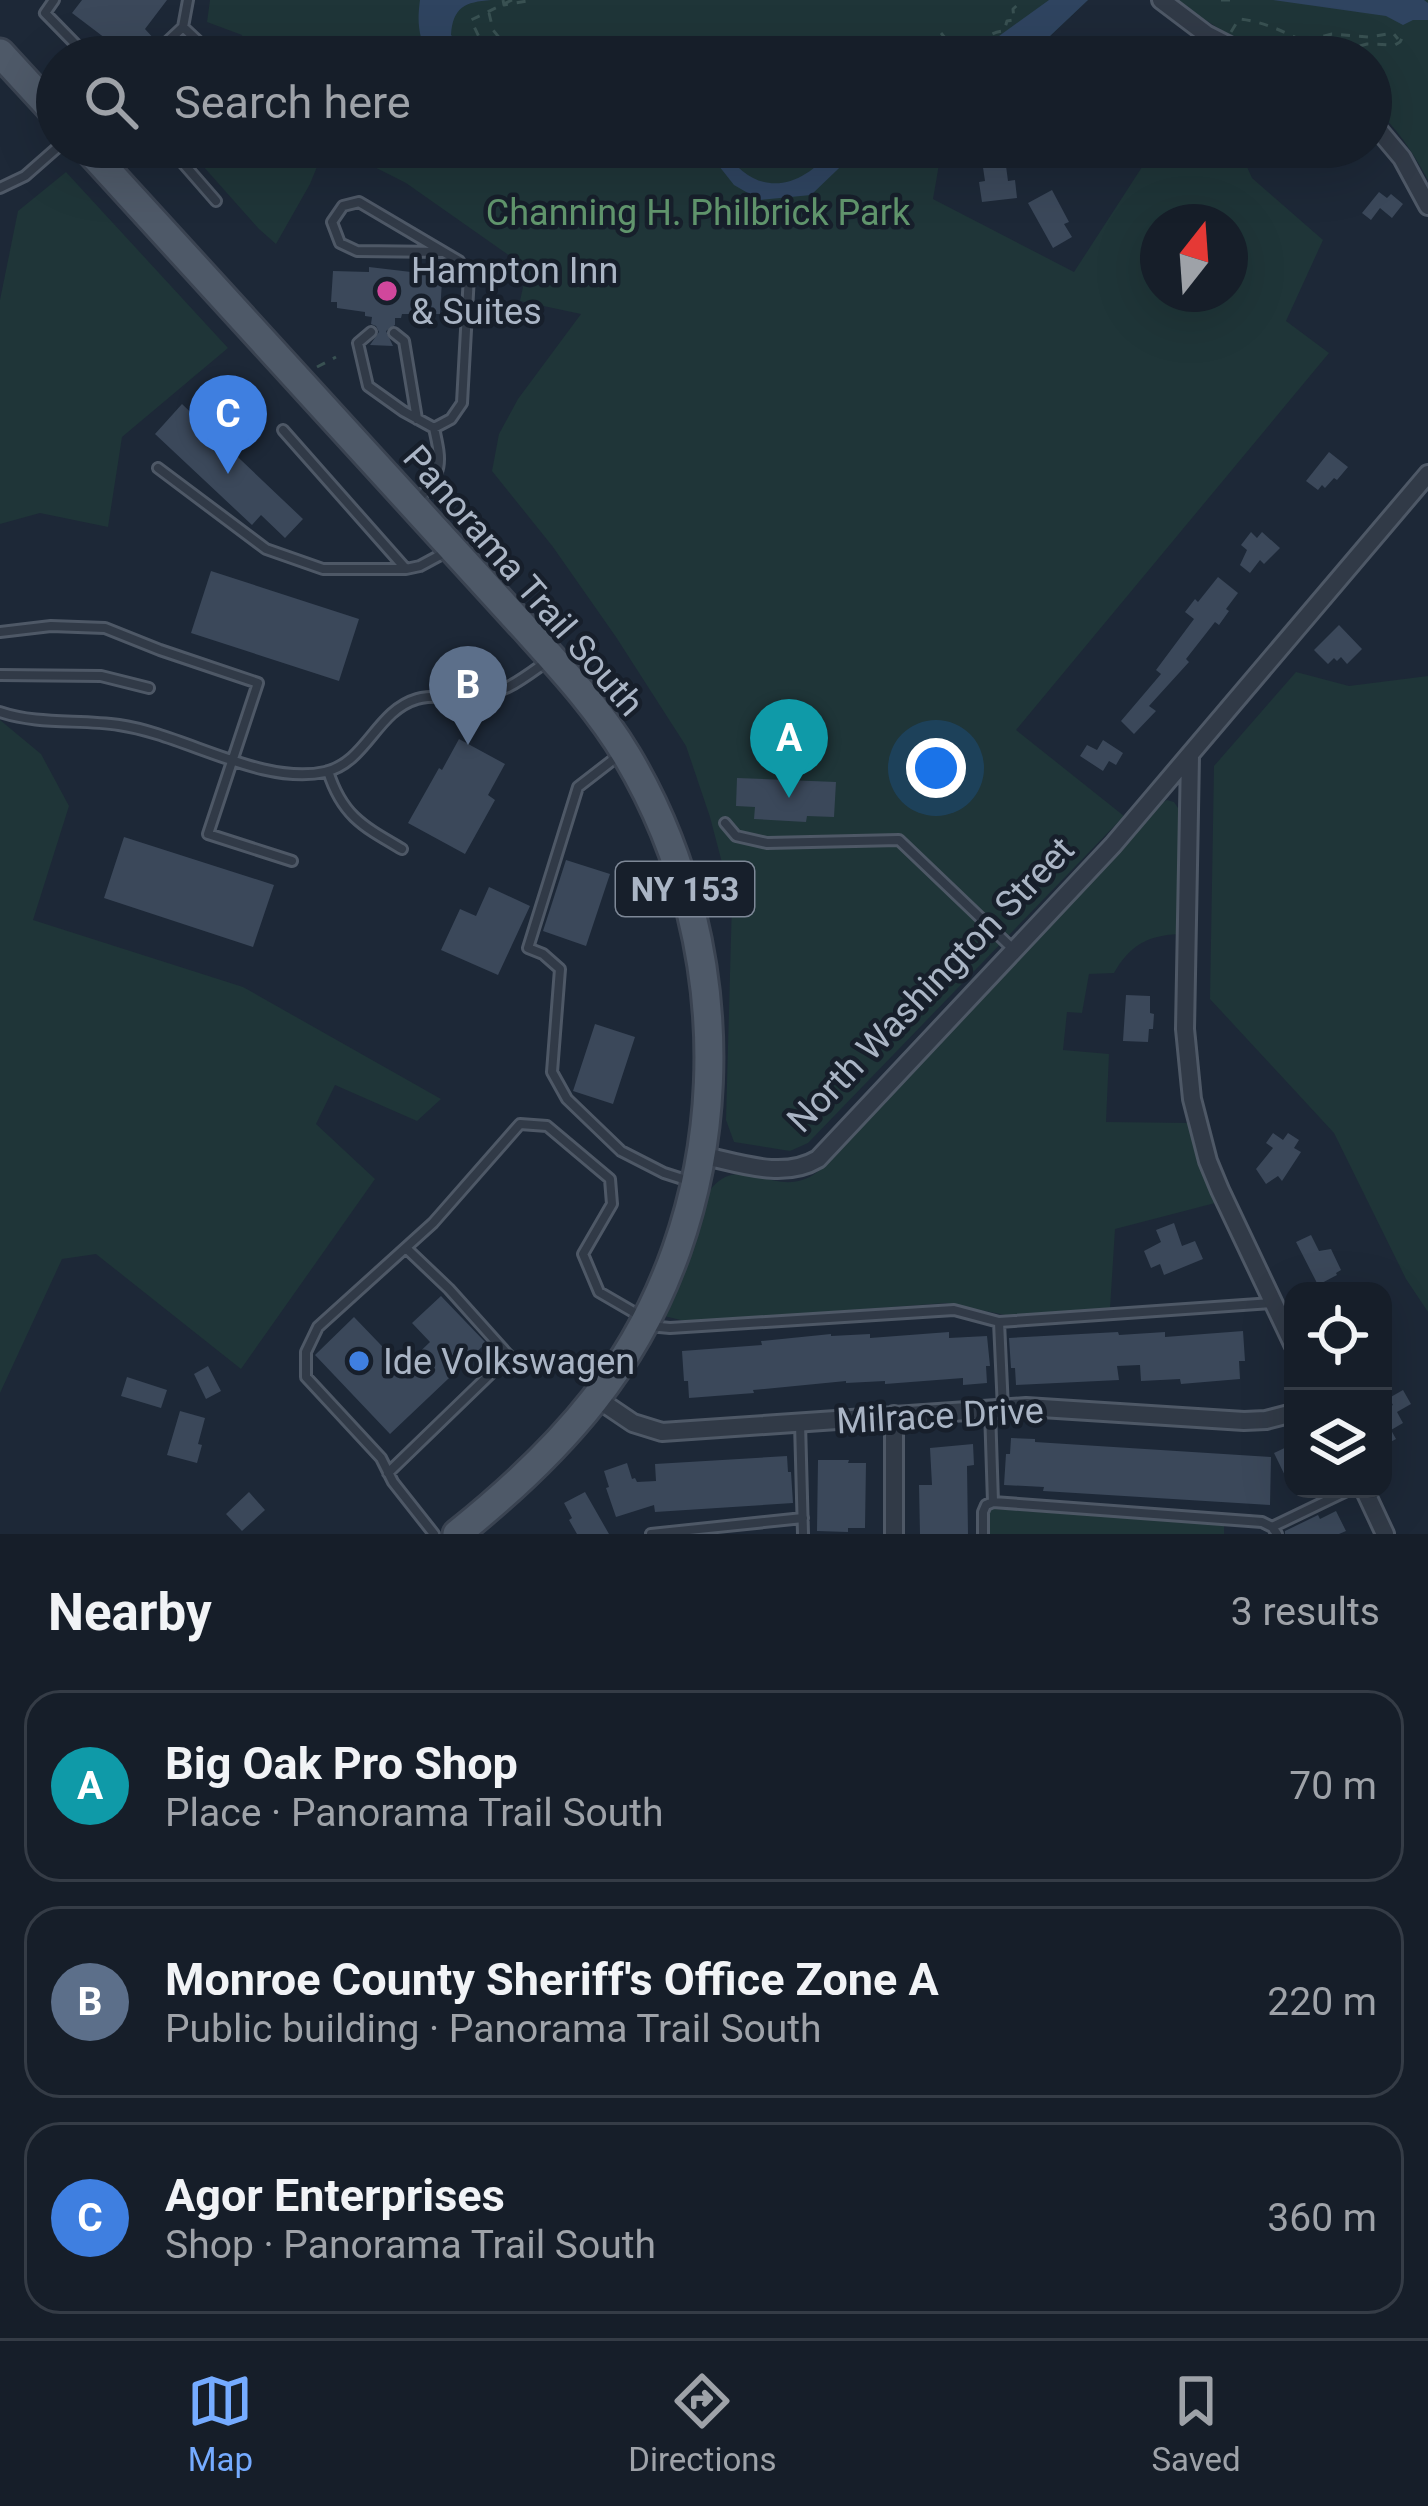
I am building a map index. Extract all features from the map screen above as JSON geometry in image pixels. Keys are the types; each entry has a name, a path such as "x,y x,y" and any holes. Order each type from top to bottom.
{"main road":[{"path":"0,53 36,93"},
{"name":"Panorama Trail South","path":"105,168 552,658 624,752 677,864 702,959 710,1046 698,1169"},
{"name":"NY 153","path":"470,1530 596,1398 644,1322 676,1250 698,1169"}],"street":[{"path":"1161,0 1209,36"},
{"path":"1392,146 1428,206"},
{"name":"North Washington Street","path":"698,1169 783,1170 818,1159 1113,845 1428,473"},
{"path":"1190,756 1185,1028 1192,1099 1208,1161 1284,1325"},
{"name":"Milrace Drive","path":"596,1398 633,1423 662,1432 1026,1407 1244,1421 1284,1415"},
{"path":"894,1415 894,1534"},
{"path":"1368,1498 1385,1534"}],"lane":[{"path":"54,0 45,13 67,36"},
{"path":"173,36 183,27 188,0"},
{"path":"183,27 193,36"},
{"path":"0,188 36,167"},
{"path":"187,168 216,201"},
{"path":"434,428 451,419 462,404 469,275 459,261 359,202 344,206 332,222 340,243 357,251 443,252"},
{"path":"371,332 358,343 368,386 434,428"},
{"path":"394,333 404,341 417,419"},
{"path":"413,505 435,480 441,464 434,428"},
{"path":"283,430 406,569"},
{"path":"158,468 266,549 323,569 406,569 453,549"},
{"path":"0,632 51,626 105,628 258,683 208,835 292,861"},
{"path":"0,712 133,727 285,775 328,771 359,752 394,709 421,698 506,691 552,658"},
{"path":"0,675 101,676 149,688"},
{"path":"624,752 578,787 528,948 560,969 553,1072 567,1099 621,1151 664,1174 698,1169"},
{"path":"328,771 335,794 349,814 402,849"},
{"path":"725,823 736,836 767,843 898,840 1014,950"},
{"path":"434,1534 382,1458 306,1377 306,1352 318,1327 433,1223 520,1124 548,1126 610,1179 612,1204 583,1254 599,1292 644,1322 670,1328 954,1310 999,1322 1274,1303"},
{"path":"388,1473 509,1356 406,1248"},
{"path":"993,1502 999,1322"},
{"path":"800,1421 803,1534"},
{"path":"983,1534 983,1512 993,1502 1262,1522 1275,1530 1334,1498"},
{"path":"651,1534 803,1518"}],"path":[{"path":"479,36 471,20 512,0"},
{"path":"503,2 533,0"},
{"path":"986,36 993,29 1004,31 1007,21 1014,20 1013,9 1023,0"},
{"path":"1221,0 1230,0"},
{"path":"488,10 498,36"},
{"path":"1230,36 1239,19 1292,36"},
{"path":"481,36 494,30"},
{"path":"1392,45 1406,32"},
{"path":"941,33 944,36"},
{"path":"1372,36 1393,33 1400,38"},
{"path":"317,367 336,357"}],"green space":[{"path":"210,0 1088,0 1050,36 242,36 207,22"},
{"path":"1175,0 1428,0 1428,180 1392,127 1392,36 1230,36"},
{"path":"205,168 316,168 276,244"},
{"name":"Channing H. Philbrick Park","path":"376,168 938,168 933,199 1074,272 1141,168 1248,168 1252,178 1323,240 1286,321 1329,353 1016,730 1124,816 808,1143 790,1151 734,1142 726,1120 732,901 686,746 553,547 492,471 499,434 518,399 581,314 520,301 527,268 406,183"},
{"path":"66,172 228,348 122,437 108,527 40,513 0,524 0,300 18,211"},
{"path":"1296,672 1349,686 1428,676 1428,1312 1406,1279 1334,1133 1210,999 1214,766"},
{"path":"0,720 41,754 69,806 33,920 243,987 441,1099 417,1121 335,1085 316,1124 375,1179 241,1369 96,1254 62,1259 0,1393"},
{"path":"1167,800 1182,814 1178,934 1140,944 1114,973 1089,974 1082,1013 1067,1012 1063,1050 1109,1054 1106,1122 1190,1123 1219,1202 1115,1229 1110,1309 1010,1316 946,1303 689,1322 664,1316 678,1289 710,1190 724,1178 739,1174 787,1182 822,1168"},
{"path":"993,1509 1224,1524 1224,1534 989,1534"}],"water":[{"path":"420,0 491,0 458,12 452,36 421,36"},
{"path":"1049,0 1088,0 1050,36 999,36"},
{"path":"1273,0 1424,0 1428,20 1403,25 1386,16"},
{"path":"721,168 740,168 763,182 778,183 813,168 839,168 811,195 760,200 734,185"}],"building":[{"path":"82,0 167,0 145,29 151,36 102,36 72,13"},
{"path":"983,168 1006,168 1008,181 1015,180 1017,198 982,202 979,182 985,181"},
{"path":"1052,190 1072,237 1053,248 1028,203"},
{"path":"1379,192 1403,204 1392,218 1380,208 1371,220 1362,213"},
{"name":"Hampton Inn & Suites","path":"369,267 442,280 440,314 402,314 386,331 393,346 370,345 379,332 371,324 372,317 331,302 333,271 369,272"},
{"path":"182,404 303,519 285,538 261,515 252,525 155,434"},
{"path":"1329,452 1348,467 1337,480 1318,490 1306,481"},
{"path":"1251,532 1257,538 1262,532 1280,548 1250,573 1240,565 1247,550 1241,545"},
{"path":"211,571 359,619 339,681 191,633"},
{"path":"1218,577 1238,593 1229,611 1219,625 1215,622 1186,659 1189,662 1149,706 1156,711 1134,734 1121,721 1161,674 1156,670 1194,619 1185,612"},
{"path":"1339,625 1362,649 1347,664 1341,657 1328,664 1314,650"},
{"path":"459,739 505,764 488,795 495,800 465,854 408,823"},
{"path":"1103,740 1123,753 1116,765 1109,761 1103,771 1080,756 1087,745 1097,750"},
{"path":"737,778 836,782 834,817 807,816 806,822 754,819 755,807 736,806"},
{"path":"124,837 274,885 253,947 104,898"},
{"path":"566,860 610,874 586,946 543,931"},
{"path":"489,887 530,906 498,975 441,950 460,909 476,916"},
{"path":"1126,995 1150,996 1150,1013 1154,1014 1148,1042 1123,1041"},
{"path":"595,1024 635,1037 613,1104 573,1091"},
{"path":"1273,1133 1283,1140 1288,1133 1299,1140 1294,1148 1301,1152 1282,1181 1278,1176 1266,1184 1256,1169 1273,1148 1266,1143"},
{"path":"1174,1223 1182,1246 1195,1241 1203,1259 1164,1275 1160,1264 1151,1268 1144,1251 1161,1242 1156,1230"},
{"path":"1311,1235 1319,1251 1331,1249 1341,1270 1316,1282 1296,1242"},
{"name":"Ide Volkswagen","path":"441,1296 486,1343 390,1434 315,1355 354,1317 403,1368 430,1342 412,1323"},
{"path":"1243,1331 1245,1361 1239,1361 1240,1379 1181,1384 1180,1379 1141,1381 1140,1365 1117,1366 1119,1380 1016,1385 1015,1368 1011,1368 1009,1338 1118,1332 1165,1332 1165,1337"},
{"path":"949,1332 949,1338 987,1336 987,1383 963,1385 963,1378 885,1384 846,1381 689,1398 688,1381 684,1381 682,1351 831,1334 870,1334 870,1338"},
{"path":"208,1366 221,1391 206,1399 194,1374"},
{"path":"127,1377 167,1390 161,1408 121,1396"},
{"path":"1403,1390 1411,1404 1397,1412 1403,1423 1392,1429 1393,1405 1392,1396"},
{"path":"180,1411 205,1418 197,1463 167,1455"},
{"path":"1011,1438 1271,1457 1270,1505 1004,1485"},
{"path":"973,1444 974,1465 967,1466 968,1534 920,1534 919,1485 932,1485 930,1448"},
{"path":"1284,1448 1284,1474 1274,1453"},
{"path":"787,1456 793,1503 655,1512 654,1505 616,1517 606,1488 604,1471 627,1463 637,1482 656,1481 655,1464"},
{"path":"818,1460 866,1463 865,1528 817,1531"},
{"path":"249,1492 265,1510 242,1531 226,1514"},
{"path":"585,1492 609,1534 577,1534 569,1520 564,1503"},
{"path":"1336,1511 1346,1531 1285,1534 1318,1515 1320,1519"}],"place":[{"name":"Hampton Inn & Suites","path":"387,291"},
{"name":"Agor Enterprises","path":"228,474"},
{"name":"Monroe County Sheriff's Office Zone A","path":"468,745"},
{"name":"Big Oak Pro Shop","path":"789,798"},
{"name":"Ide Volkswagen","path":"359,1361"}]}
